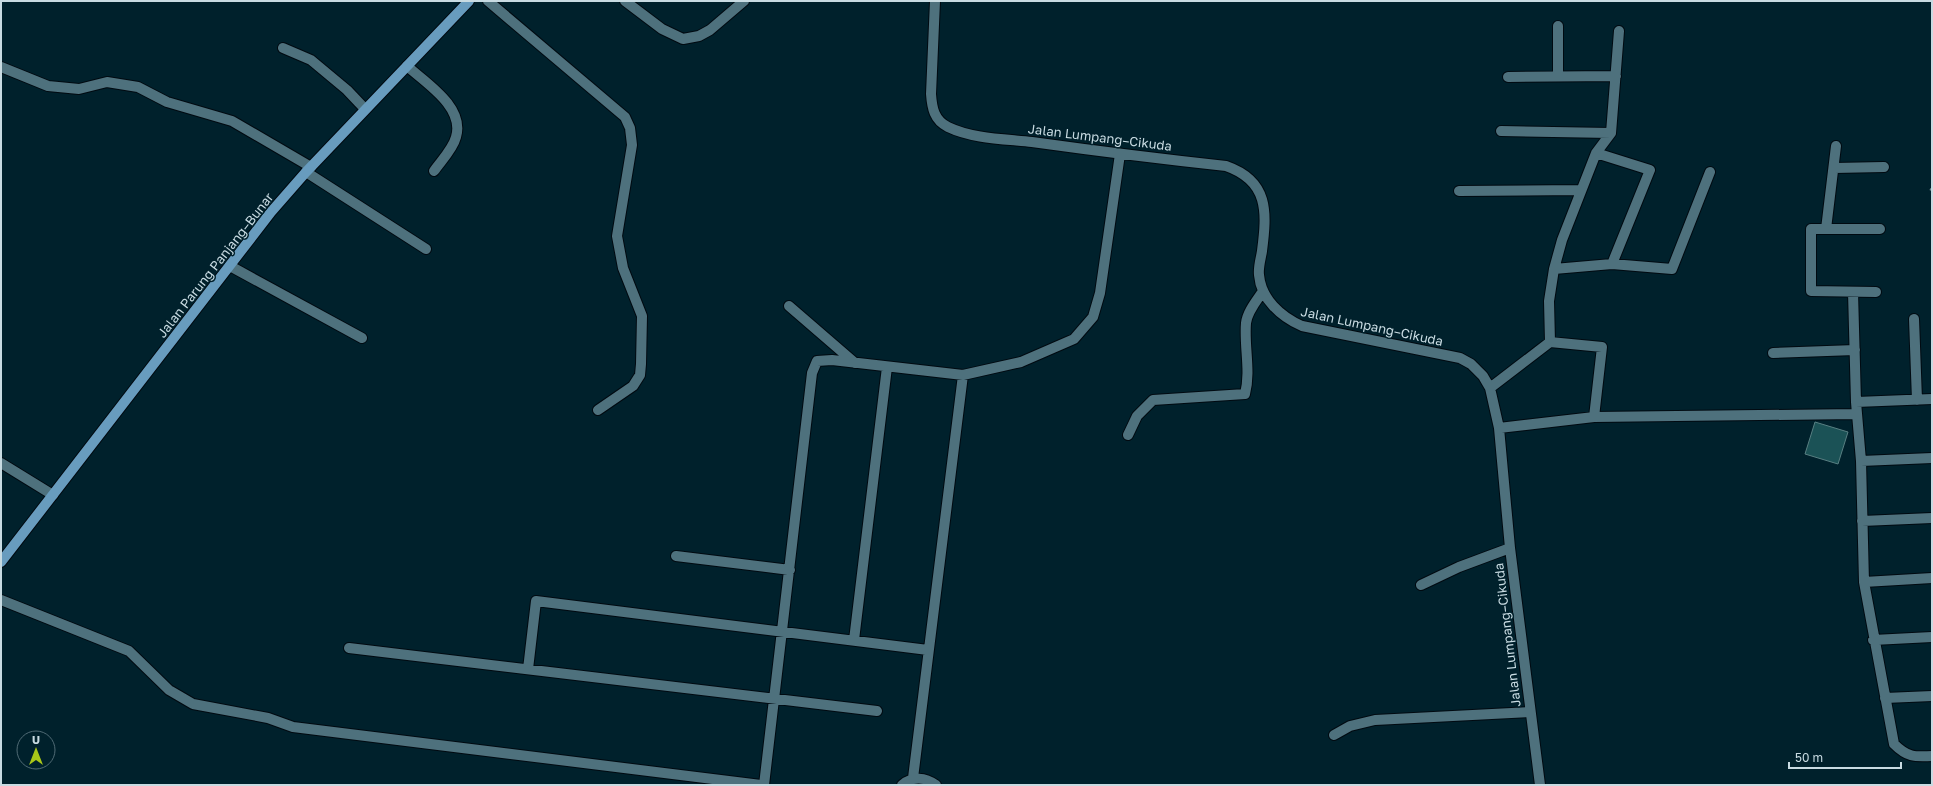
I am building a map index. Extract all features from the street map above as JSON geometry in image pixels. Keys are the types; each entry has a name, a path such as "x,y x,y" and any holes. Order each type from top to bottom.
{"main road":[{"name":"Jalan Parung Panjang–Bunar","path":"1,562 271,212 365,109 469,1"}],"street":[{"path":"488,1 625,117 630,128 632,145 618,236 623,268 642,316 640,375 633,386 598,410"},
{"path":"625,1 662,29 683,39 699,36 710,30 744,1"},
{"name":"Jalan Lumpang–Cikuda","path":"935,1 930,94 932,108 937,119 948,126 974,134 1120,154 1226,166 1239,170 1256,184 1262,198 1265,223 1259,275 1263,291 1272,305 1288,320 1302,326 1460,358 1471,364 1483,376 1490,388 1499,428 1510,548 1540,785"},
{"path":"1558,26 1558,76"},
{"path":"1550,342 1549,300 1554,269 1562,240 1596,153 1611,132 1619,30"},
{"path":"283,48 311,60 347,90 365,109"},
{"path":"407,66 444,99 454,112 458,128 456,139 434,171"},
{"path":"1,67 48,86 79,89 108,82 138,87 167,102 232,121 426,249"},
{"path":"1508,77 1616,76"},
{"path":"1501,131 1611,132"},
{"path":"1826,228 1836,146"},
{"path":"1596,153 1650,170 1612,264"},
{"path":"764,785 812,373 817,361 832,360 963,376 1021,362 1074,339 1093,317 1100,293 1120,154"},
{"path":"1834,168 1884,168"},
{"path":"1554,269 1612,264 1672,270 1710,172"},
{"path":"1459,191 1581,190"},
{"path":"1876,292 1811,291 1811,228 1880,229"},
{"path":"230,266 362,338"},
{"path":"1128,435 1137,416 1153,400 1245,394 1248,383 1246,322 1251,309 1263,291"},
{"path":"1853,292 1856,414 1861,461 1864,582 1873,640 1894,744 1904,754 1916,757 1932,756"},
{"path":"789,306 855,363"},
{"path":"1914,319 1917,400"},
{"path":"1490,388 1550,342 1602,347 1594,417"},
{"path":"1773,353 1855,350"},
{"path":"854,640 887,366"},
{"path":"913,778 963,376"},
{"path":"1856,402 1932,399"},
{"path":"1499,428 1594,417 1856,414"},
{"path":"1861,461 1932,458"},
{"path":"1,463 53,495"},
{"path":"1862,521 1932,518"},
{"path":"1421,585 1459,567 1510,548"},
{"path":"676,556 790,570"},
{"path":"1864,582 1932,578"},
{"path":"1,600 129,651 169,690 193,704 268,718 294,727 760,785"},
{"path":"528,669 536,601 928,650"},
{"path":"1873,640 1932,637"},
{"path":"349,648 877,711"},
{"path":"1885,698 1932,696"},
{"path":"1334,735 1350,726 1375,720 1530,712"},
{"path":"902,785 913,778 929,780 936,785"}],"building":[{"path":"1815,422 1848,432 1838,464 1805,454"}]}
